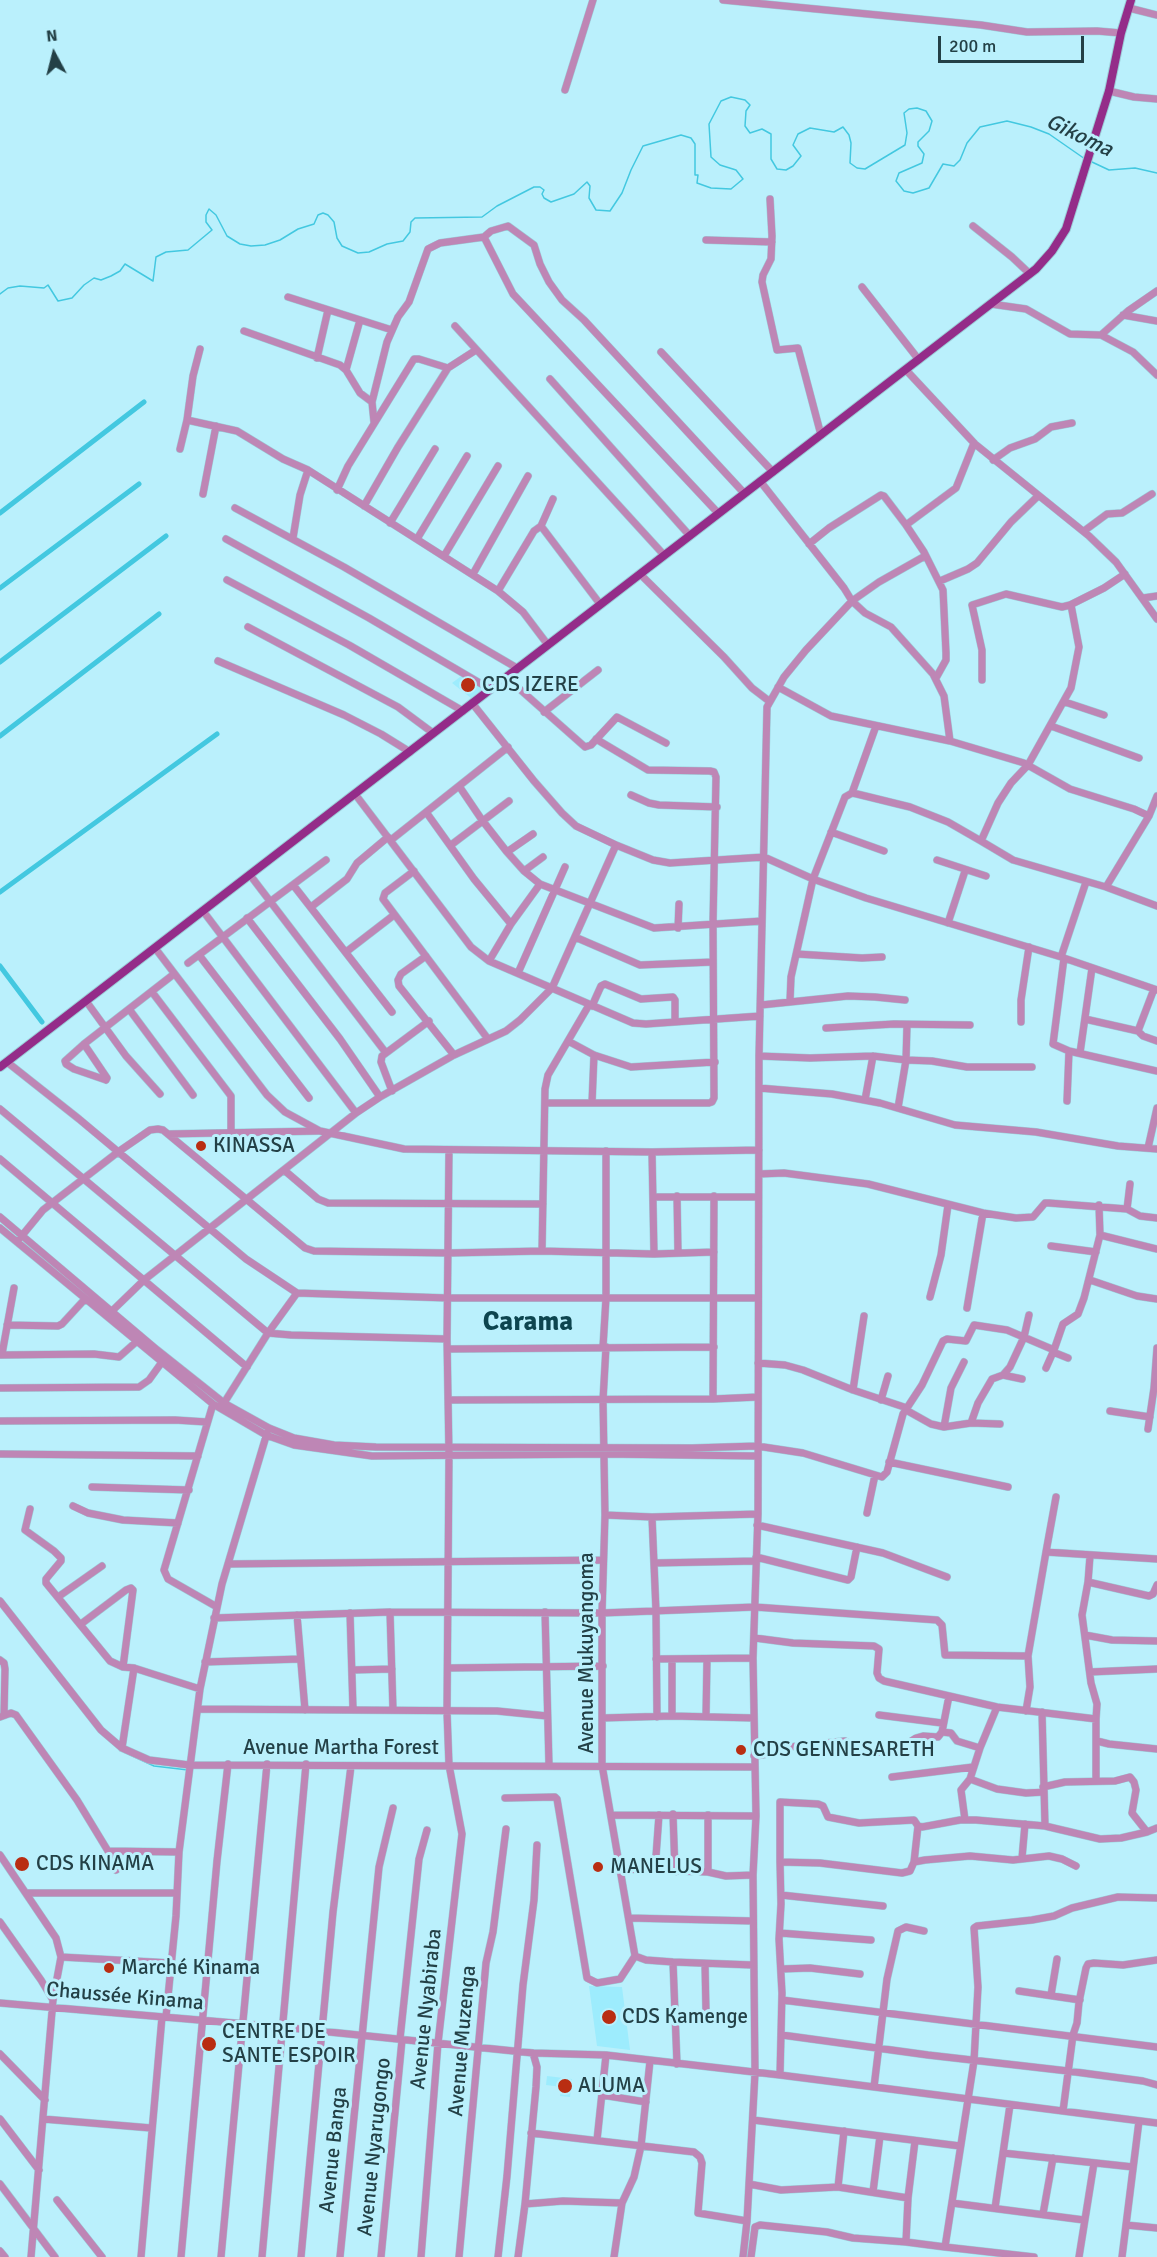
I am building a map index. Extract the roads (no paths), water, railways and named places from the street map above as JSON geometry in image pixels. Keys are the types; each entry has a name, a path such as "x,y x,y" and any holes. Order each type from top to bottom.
{"main road":[{"path":"3,1065 1030,274 1052,251 1066,229 1108,91 1130,4"}],"street":[{"path":"565,90 592,0"},
{"path":"723,0 981,25 1027,32 1121,33"},
{"path":"1130,4 1157,15"},
{"path":"1108,91 1157,99"},
{"path":"770,199 772,243 770,262 762,278 777,350 798,348 821,435"},
{"path":"374,422 372,402 387,342 409,302 428,249 440,243 484,237 491,231 508,226 534,245 549,282 562,300 744,493"},
{"path":"973,226 1030,274"},
{"path":"484,237 513,294 561,342 718,513"},
{"path":"706,240 772,243"},
{"path":"862,287 919,360"},
{"path":"1101,335 1157,291"},
{"path":"288,297 392,330"},
{"path":"991,304 1026,309 1070,334 1101,335 1133,352 1157,375"},
{"path":"317,358 328,310"},
{"path":"1124,315 1157,321"},
{"path":"346,370 360,320"},
{"path":"455,326 664,555"},
{"path":"244,331 340,366 346,370 360,393 372,402"},
{"path":"180,449 200,349"},
{"path":"364,506 448,368 477,350"},
{"path":"661,352 773,472"},
{"path":"337,490 348,466 414,359 448,368"},
{"path":"906,370 974,443 1084,531 1116,562 1157,619"},
{"path":"550,379 690,536"},
{"path":"187,420 237,431 283,459 308,470 498,591 523,612 548,645"},
{"path":"993,460 1010,447 1035,439 1051,427 1072,423"},
{"path":"203,494 216,426"},
{"path":"906,525 956,488 974,443"},
{"path":"390,523 435,450"},
{"path":"417,539 467,456"},
{"path":"444,556 498,466"},
{"path":"293,538 300,495 308,470"},
{"path":"473,574 528,476"},
{"path":"760,481 852,601 865,613 891,627 936,678 944,696 950,741"},
{"path":"1084,531 1107,514 1122,513 1152,494"},
{"path":"809,544 829,528 880,495 884,496 906,525 940,581 944,601 946,660 936,678"},
{"path":"940,581 977,563 1013,519 1038,496"},
{"path":"498,591 534,531 541,526 553,499"},
{"path":"235,508 293,538 443,623 517,668"},
{"path":"541,526 600,604"},
{"path":"226,539 417,645 490,689"},
{"path":"743,2257 747,2222 754,2073 753,1875 756,1816 753,1658 758,1524 759,1056 765,745 769,701 806,650 852,601 879,582 926,556"},
{"path":"640,574 752,688 769,701"},
{"path":"982,680 982,650 972,604 1006,594 1058,607 1071,605 1125,574"},
{"path":"227,580 349,645 463,711"},
{"path":"1143,598 1157,596"},
{"path":"981,841 998,803 1011,783 1028,765 1065,702 1073,682 1079,647 1071,605"},
{"path":"248,627 398,706 434,733"},
{"path":"218,662 344,715 410,752"},
{"path":"544,712 598,670"},
{"path":"506,677 585,747 591,745 617,717 666,743"},
{"path":"778,687 823,712 876,726 950,741 1028,765 1070,789 1149,816"},
{"path":"1065,702 1104,715"},
{"path":"472,704 534,781 576,826 653,860 670,863 764,857 813,879 1029,947 1156,990 1138,1031"},
{"path":"790,1001 791,977 813,879 845,797 852,793 876,726"},
{"path":"1050,726 1139,758"},
{"path":"545,1103 712,1102 715,1062 712,923 717,807 716,777 714,772 648,770 596,739"},
{"path":"310,907 347,879 357,863 508,747"},
{"path":"459,786 507,852 524,871 540,884 654,928 762,921"},
{"path":"852,793 934,816 1013,860 1106,887 1157,906"},
{"path":"355,794 471,947 489,961 633,1023 760,1016"},
{"path":"631,795 659,806 717,807"},
{"path":"1106,887 1149,816 1157,796"},
{"path":"451,845 509,801"},
{"path":"426,812 474,879 511,924"},
{"path":"831,832 884,851"},
{"path":"507,852 533,834"},
{"path":"112,1311 144,1280 356,1113 454,1054 506,1031 520,1020 552,988 616,845"},
{"path":"524,871 543,857"},
{"path":"188,963 326,860"},
{"path":"937,860 986,876"},
{"path":"518,973 565,867"},
{"path":"414,871 385,893 383,898 488,1039"},
{"path":"948,923 965,871"},
{"path":"250,875 386,1053"},
{"path":"1086,882 1062,958 1052,1041 1057,1047 1069,1051 1157,1071"},
{"path":"489,961 511,924 540,884"},
{"path":"294,886 392,1012"},
{"path":"678,928 680,904"},
{"path":"203,911 356,1113"},
{"path":"346,952 394,915"},
{"path":"247,918 340,1039 380,1097"},
{"path":"575,937 640,965 713,962"},
{"path":"1021,1022 1021,1000 1029,947"},
{"path":"155,948 267,1095 285,1112 320,1131"},
{"path":"199,954 309,1098"},
{"path":"796,954 882,957"},
{"path":"426,956 401,974 398,980 399,986 454,1054"},
{"path":"1080,1053 1092,968"},
{"path":"84,1044 107,1077 106,1080 74,1069 65,1061 84,1044 174,974"},
{"path":"542,1251 543,1150 548,1075 601,986 605,984 641,999 673,997 675,1022"},
{"path":"152,992 231,1096 231,1132"},
{"path":"761,1005 848,996 905,1000"},
{"path":"86,1001 126,1056 160,1094"},
{"path":"129,1009 193,1095"},
{"path":"1085,1019 1138,1031 1143,1036 1157,1041"},
{"path":"392,1091 381,1062 382,1056 429,1021"},
{"path":"826,1028 894,1024 970,1025"},
{"path":"898,1108 906,1060 907,1025"},
{"path":"568,1041 594,1055 631,1067 715,1062"},
{"path":"1067,1101 1069,1051"},
{"path":"592,1103 594,1055"},
{"path":"759,1056 803,1058 873,1056 932,1060 967,1067 1032,1067"},
{"path":"866,1100 873,1056"},
{"path":"3,1065 118,1152 246,1259 297,1293 448,1298 758,1298"},
{"path":"759,1088 818,1092 866,1100 955,1125 1036,1132 1118,1146 1157,1149"},
{"path":"1148,1148 1157,1108"},
{"path":"0,1109 268,1333 447,1339"},
{"path":"20,1239 43,1210 54,1204 118,1152 150,1130 163,1130 305,1248 314,1251 449,1253 542,1251 605,1254 714,1252"},
{"path":"168,1134 320,1131 404,1149 652,1152 759,1150"},
{"name":"Avenue Nyabiraba","path":"421,2257 438,2043 462,1834 449,1765 447,1712 449,1150"},
{"name":"Avenue Mukuyangoma","path":"606,1151 603,1765 635,1956"},
{"path":"652,1152 654,1254"},
{"path":"0,1159 247,1367"},
{"path":"284,1170 318,1199 328,1203 543,1204"},
{"path":"759,1174 784,1173 868,1184 983,1213 1029,1218 1033,1217 1045,1203 1099,1205 1126,1209 1140,1216 1157,1218"},
{"path":"1126,1209 1130,1184"},
{"path":"677,1196 678,1252"},
{"path":"713,1399 714,1196"},
{"path":"654,1197 758,1197"},
{"path":"930,1297 941,1255 948,1205"},
{"path":"1046,1368 1063,1324 1078,1314 1090,1280 1100,1234 1099,1205"},
{"path":"968,1308 983,1213"},
{"path":"0,1217 20,1239 85,1299 213,1404 268,1432 334,1445 449,1451 604,1451 757,1456"},
{"path":"0,1239 3,1231 20,1239 225,1403 268,1432"},
{"path":"1100,1234 1157,1249"},
{"path":"1051,1246 1096,1252"},
{"path":"1090,1280 1137,1296 1157,1299"},
{"path":"14,1288 1,1354 94,1354 119,1357 136,1342"},
{"path":"225,1403 268,1333 297,1293"},
{"path":"7,1325 58,1326 85,1299"},
{"path":"971,1423 978,1403 992,1379 1003,1375 1010,1367 1024,1337 1029,1314"},
{"path":"853,1390 864,1316"},
{"path":"604,1451 757,1446 803,1453 875,1475 885,1475 906,1409 922,1385 943,1341 947,1339 966,1341 974,1325 1007,1330 1068,1359"},
{"path":"448,1349 714,1347"},
{"path":"1148,1429 1153,1415 1157,1348"},
{"path":"0,1388 139,1387 149,1380 162,1362"},
{"path":"944,1427 951,1388 964,1362"},
{"path":"758,1363 785,1365 803,1370 906,1409 931,1424 944,1427 971,1423 1000,1424"},
{"path":"1003,1375 1022,1379"},
{"path":"882,1400 888,1376"},
{"path":"449,1400 758,1397"},
{"path":"213,1404 164,1570 168,1579 217,1607"},
{"path":"1110,1412 1153,1415"},
{"path":"0,1421 175,1420 207,1422"},
{"path":"141,2257 151,2128 171,1963 179,1852 200,1689 214,1618 228,1564 268,1432"},
{"path":"0,1454 198,1456"},
{"path":"889,1462 1008,1487"},
{"path":"867,1513 875,1475"},
{"path":"92,1487 189,1490"},
{"path":"1026,1711 1030,1687 1028,1656 1056,1497"},
{"path":"73,1506 88,1513 123,1520 178,1523"},
{"path":"30,1509 25,1530 61,1558 46,1583 110,1660 123,1667 134,1668 200,1689"},
{"path":"605,1515 652,1517 758,1514"},
{"path":"652,1517 657,1717"},
{"path":"758,1524 883,1553 947,1577"},
{"path":"654,1563 756,1559 848,1580 851,1577 857,1547"},
{"path":"1046,1552 1157,1559"},
{"path":"1090,1556 1082,1615 1097,1704 1096,1780"},
{"path":"228,1564 603,1560"},
{"path":"58,1597 102,1566"},
{"path":"1088,1582 1145,1595 1153,1594 1157,1585"},
{"path":"81,1624 126,1590 131,1588 133,1590 123,1667"},
{"name":"Avenue Martha Forest","path":"0,1600 101,1730 122,1748 149,1760 189,1765 754,1767"},
{"path":"214,1618 390,1612 602,1612 756,1607 937,1620 942,1625 945,1655 1028,1656"},
{"path":"390,1612 393,1710"},
{"path":"545,1612 549,1765"},
{"path":"350,1613 353,1709"},
{"path":"297,1615 305,1710"},
{"path":"1085,1635 1112,1640 1157,1641"},
{"path":"755,1638 793,1643 877,1647 878,1673 881,1680 997,1707 1096,1719"},
{"path":"656,1659 753,1658"},
{"path":"205,1662 300,1659"},
{"path":"672,1659 672,1716"},
{"path":"706,1659 706,1716"},
{"path":"0,1660 4,1663 5,1669 2,1716 11,1713 16,1715 67,1785 108,1851 116,1870"},
{"path":"448,1668 603,1666"},
{"path":"122,1748 134,1668"},
{"path":"352,1670 392,1669"},
{"path":"1090,1672 1157,1669"},
{"path":"754,1756 775,1753 789,1747 844,1742 871,1754 904,1745 923,1736 938,1737 942,1732 949,1696"},
{"path":"965,1820 961,1790 970,1779 997,1707"},
{"path":"198,1709 353,1709 497,1712 547,1716"},
{"path":"1042,1712 1045,1826"},
{"path":"879,1715 942,1723"},
{"path":"602,1718 706,1716 754,1718"},
{"path":"942,1732 952,1734 957,1741 980,1748"},
{"path":"1097,1741 1157,1749"},
{"path":"181,2257 228,1764"},
{"path":"221,2257 241,2023 267,1764"},
{"path":"262,2257 306,1764"},
{"path":"302,2257 333,1912 351,1766"},
{"path":"892,1777 973,1767"},
{"path":"970,1779 997,1789 1026,1793 1044,1790 1065,1782 1115,1781 1131,1778 1136,1790 1132,1813 1147,1832"},
{"path":"505,1798 557,1798 587,1978 597,1983 620,1979 635,1956 646,1960 753,1965"},
{"path":"780,1862 820,1863 902,1873 910,1871 914,1862 918,1826 914,1820 868,1823 832,1818 828,1817 823,1806 818,1804 780,1802 780,1862 781,1895 780,1933 782,2000 780,2075"},
{"name":"Avenue Banga","path":"340,2257 379,1867 393,1808"},
{"path":"673,1814 675,1872"},
{"path":"611,1815 756,1816"},
{"path":"655,1870 659,1815"},
{"path":"708,1815 708,1872"},
{"path":"918,1826 965,1820 1025,1824 1045,1826 1096,1839 1116,1839 1157,1828"},
{"path":"1022,1858 1025,1824"},
{"name":"Avenue Muzenga","path":"459,2257 486,1963 493,1932 506,1828"},
{"name":"Avenue Nyarugongo","path":"381,2257 419,1859 427,1830"},
{"path":"498,2257 523,1984 534,1900 537,1845"},
{"path":"108,1851 179,1852"},
{"path":"0,1855 56,1938 61,1957 53,2004 31,2257"},
{"path":"914,1862 970,1856 1000,1860 1049,1856 1076,1866"},
{"path":"621,1869 708,1872 726,1876 753,1875"},
{"path":"27,1893 177,1893"},
{"path":"781,1895 883,1906"},
{"path":"945,2247 974,2061 978,1987 974,1957 974,1928 1054,1916 1072,1908 1118,1897 1157,1898"},
{"path":"629,1918 753,1922"},
{"path":"0,1922 41,1980 53,2004"},
{"path":"874,2087 887,1979 898,1931 906,1927 924,1931"},
{"path":"780,1933 871,1940"},
{"path":"61,1957 171,1963"},
{"path":"1051,1995 1057,1959"},
{"path":"1063,2111 1073,2035 1088,1964 1123,1965 1157,1960"},
{"path":"673,1962 677,2064"},
{"path":"705,1964 706,2012"},
{"path":"781,1969 810,1968 860,1974"},
{"path":"1019,1991 1080,2000"},
{"path":"782,2000 1073,2035 1157,2048"},
{"name":"Chaussée Kinama","path":"0,2003 53,2004 533,2053 606,2055 1157,2123"},
{"path":"782,2035 974,2061 1068,2071 1157,2085"},
{"path":"518,2257 537,2067 533,2053"},
{"path":"0,2054 45,2100"},
{"path":"597,2140 606,2055"},
{"path":"615,2257 622,2203 634,2177 641,2146 650,2061"},
{"path":"602,2095 646,2102"},
{"path":"995,2208 1010,2105"},
{"path":"0,2119 39,2170"},
{"path":"43,2119 151,2128"},
{"path":"753,2120 960,2146"},
{"path":"1122,2257 1139,2121"},
{"path":"838,2187 844,2131"},
{"path":"531,2133 694,2152 700,2157 702,2163 698,2213 747,2222"},
{"path":"873,2192 880,2136"},
{"path":"906,2242 908,2198 915,2141"},
{"path":"1003,2153 1133,2167"},
{"path":"1043,2214 1053,2158"},
{"path":"1079,2257 1094,2163"},
{"path":"0,2184 55,2257"},
{"path":"749,2184 781,2190 838,2187 908,2198"},
{"path":"57,2200 102,2257"},
{"path":"525,2204 563,2201 622,2203"},
{"path":"952,2203 1084,2220"},
{"path":"751,2257 755,2227 760,2224 827,2232 853,2238 1034,2257"},
{"path":"1126,2225 1157,2228"},
{"path":"954,2257 957,2248"},
{"path":"0,2251 5,2257"}],"waterway":[{"name":"Gikoma","path":"0,294 8,288 20,286 44,288 48,285 58,301 72,298 94,278 101,280 111,276 120,271 125,264 153,281 156,257 166,252 188,250 212,230 206,222 209,209 216,215 227,236 240,244 251,246 265,245 280,240 298,229 314,224 318,215 323,213 334,222 337,238 342,246 358,253 369,252 387,244 403,241 410,232 411,222 415,218 482,217 497,206 534,187 544,190 542,194 544,198 551,202 574,194 587,182 590,186 589,198 596,210 610,211 622,193 643,146 681,135 691,138 695,144 697,183 711,188 731,189 743,179 736,170 720,165 711,157 709,124 721,101 731,97 745,100 750,105 746,111 745,126 750,133 762,129 771,134 771,159 777,169 786,170 793,166 801,156 793,145 798,134 810,128 834,132 843,127 851,143 850,163 857,168 865,169 905,145 907,133 904,113 909,109 917,108 926,111 932,121 929,131 918,142 924,154 922,163 899,173 896,181 904,191 913,193 929,188 943,164 954,166 960,160 967,143 980,127 1007,121 1049,134 1085,159"},
{"name":"Gikoma","path":"1092,162 1109,170 1135,168 1157,173"},
{"path":"0,513 144,402"},
{"path":"0,588 139,484"},
{"path":"0,662 166,536"},
{"path":"0,736 159,614"},
{"path":"0,892 217,734"},
{"path":"0,966 42,1022"},
{"path":"124,1752 154,1766 188,1770"}],"place":[{"name":"CDS IZERE","path":"468,685"},
{"name":"KINASSA","path":"201,1146"},
{"name":"CDS GENNESARETH","path":"741,1750"},
{"name":"CDS KINAMA","path":"22,1864"},
{"name":"MANELUS","path":"598,1867"},
{"name":"Marché Kinama","path":"109,1968"},
{"name":"CDS Kamenge","path":"609,2017"},
{"name":"CENTRE DE SANTE ESPOIR","path":"209,2044"},
{"name":"ALUMA","path":"565,2086"}],"district":[{"name":"Carama","path":"528,1323"}]}
